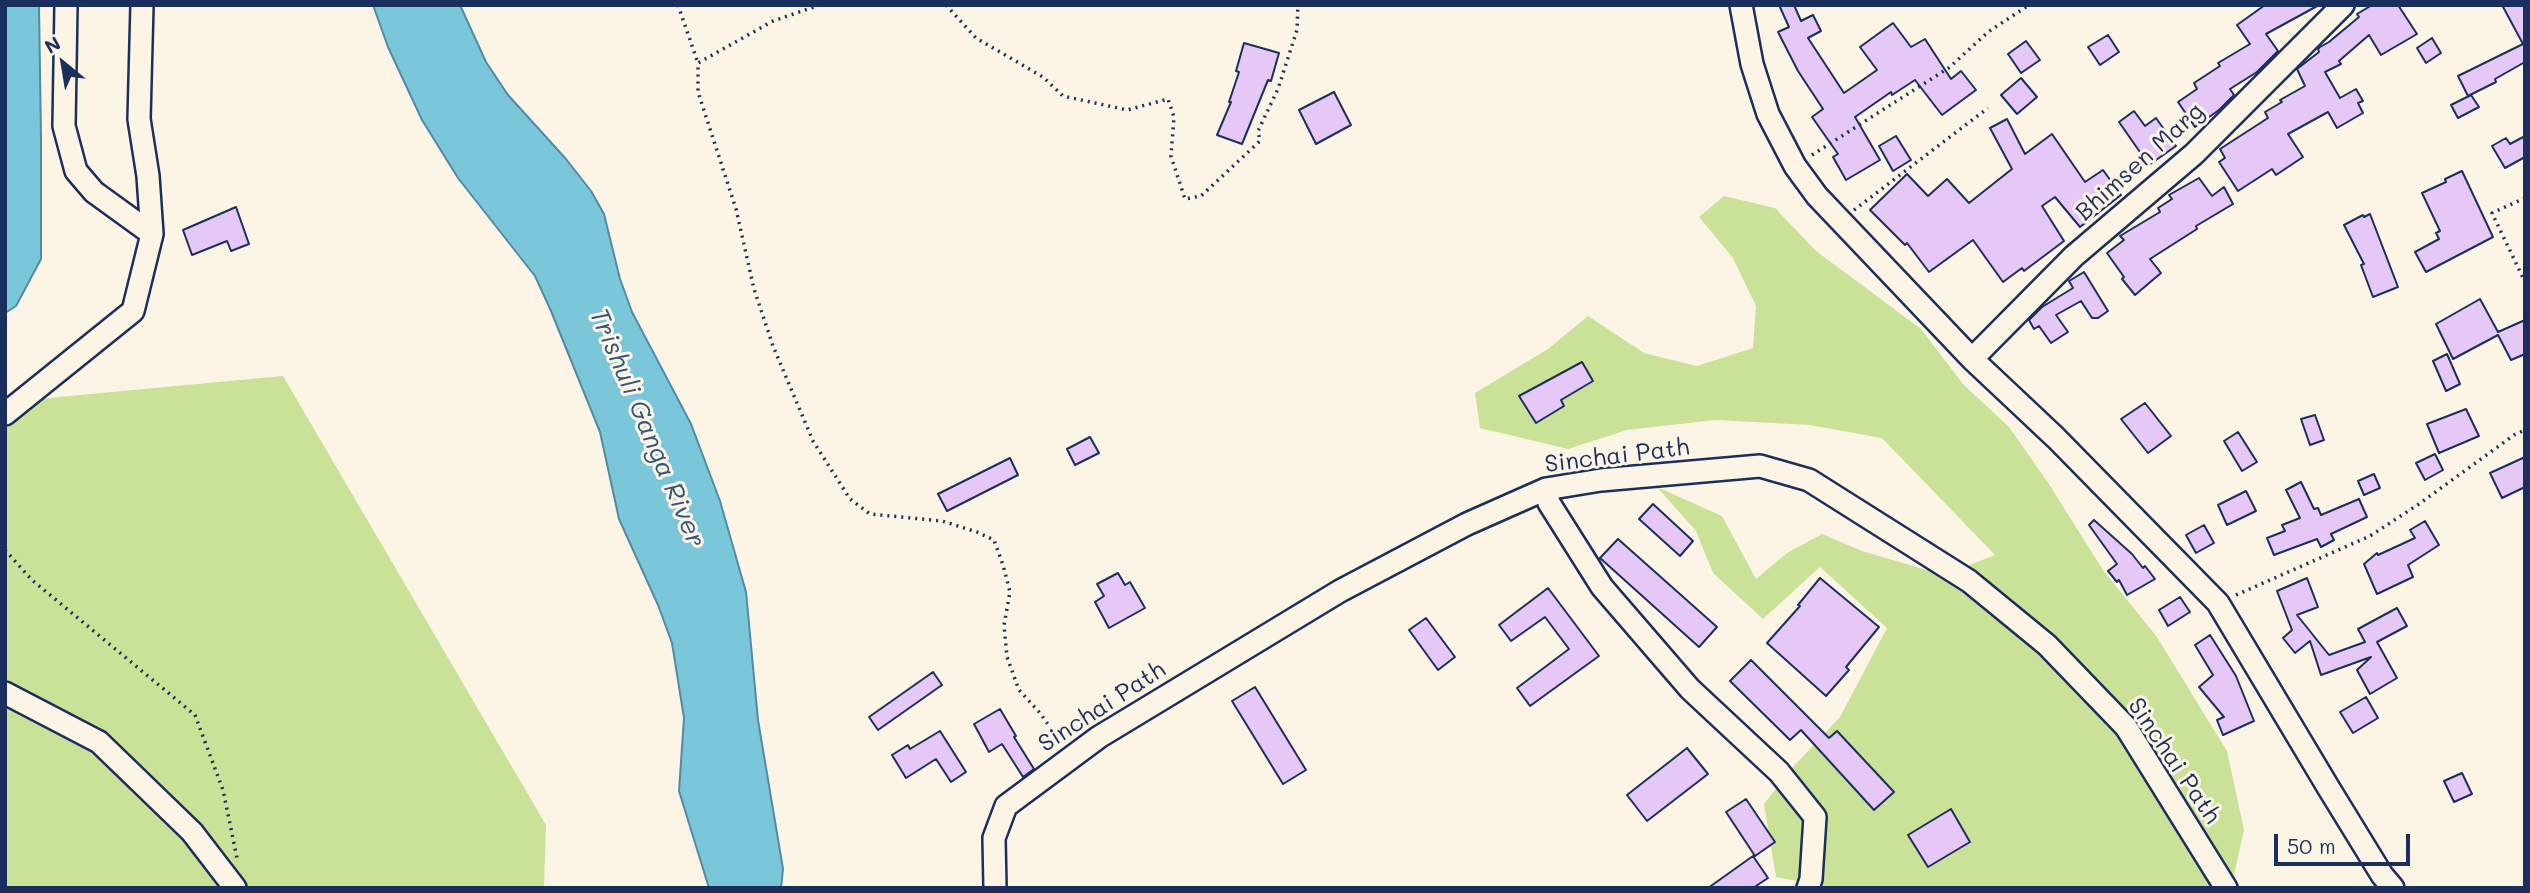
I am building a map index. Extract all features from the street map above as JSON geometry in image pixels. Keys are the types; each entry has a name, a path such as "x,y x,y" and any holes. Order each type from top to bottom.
{"street":[{"path":"66,5 64,126 76,171 94,192 152,234"},
{"path":"5,414 133,310 152,234 148,176 139,119 142,5"},
{"path":"1741,5 1752,64 1768,114 1795,166 1817,195 1972,359 2056,438 2218,603 2392,888"},
{"name":"Bhimsen Marg","path":"1972,359 2074,256 2194,153 2343,5"},
{"name":"Sinchai Path","path":"995,888 994,838 1006,806 1099,737 1340,592 1467,524 1546,489 1601,480 1759,466 1809,480 1969,581 2047,645 2126,727 2227,888"},
{"path":"1546,489 1549,503 1602,587 1689,689 1779,772 1815,817 1811,879 1808,888"},
{"path":"5,693 99,742 192,832 235,888"}],"path":[{"path":"678,5 698,63 698,92 736,209 754,289 774,346 813,440 850,499 870,514 943,522 994,541 1010,592 1004,625 1007,657 1019,690 1054,733 1082,750"},
{"path":"698,63 773,21 820,5"},
{"path":"946,5 976,38 1042,77 1063,96 1126,110 1168,99 1174,117 1171,156 1185,199 1201,196 1260,141 1258,131 1270,109 1297,30 1298,5"},
{"path":"1795,166 1950,67 1988,32 2029,5"},
{"path":"1841,220 1987,108"},
{"path":"2525,198 2492,213 2525,282"},
{"path":"2218,603 2370,536 2525,430"},
{"path":"5,550 32,580 195,715 223,790 238,863"}],"green space":[{"path":"1724,196 1775,208 1816,251 1921,329 1963,384 2009,427 2103,570 2157,637 2227,751 2244,830 2232,884 2234,888 1834,888 1776,877 1764,804 1793,767 1840,717 1887,628 1820,567 1763,619 1713,573 1696,531 1657,487 1722,516 1756,579 1787,553 1822,534 1862,551 1944,575 1995,555 1882,438 1810,425 1715,420 1627,430 1568,449 1480,428 1475,393 1548,349 1588,316 1644,353 1697,366 1753,348 1756,306 1733,258 1699,217"},
{"path":"283,376 546,825 544,888 5,888 5,402"}],"water":[{"path":"5,5 39,5 41,259 16,306 5,313"},
{"name":"Trishuli Ganga River","path":"373,5 460,5 486,62 508,95 566,159 591,191 604,214 620,279 632,312 691,424 720,501 746,592 758,720 783,869 781,888 709,888 679,791 684,718 672,643 619,519 600,432 535,276 458,178 422,120 388,47"}],"building":[{"path":"1779,5 1794,5 1801,21 1813,15 1821,31 1808,38 1844,93 1877,70 1860,47 1893,23 1911,47 1925,39 1951,79 1961,71 1976,90 1942,115 1915,80 1892,95 1891,92 1855,117 1880,160 1846,180 1833,157 1838,154 1812,117 1823,109 1798,71 1778,32 1789,27"},
{"path":"2265,5 2319,5 2266,34 2278,51 2257,72 2230,89 2234,95 2195,127 2178,102 2197,89 2194,83 2220,66 2218,63 2250,44 2237,25"},
{"path":"2372,5 2398,5 2417,34 2381,55 2369,35 2339,61 2341,64 2325,72 2340,98 2356,89 2363,101 2358,103 2363,113 2337,128 2328,112 2288,134 2303,157 2276,175 2272,169 2238,191 2219,162 2225,158 2220,149 2268,118 2265,112 2305,86 2297,69 2359,17 2357,14"},
{"path":"2502,5 2525,5 2525,62 2495,79 2496,82 2468,96 2458,76 2523,44"},
{"path":"2108,35 2119,52 2100,65 2088,47"},
{"path":"2432,38 2441,53 2426,63 2417,48"},
{"path":"2026,41 2040,60 2021,73 2008,54"},
{"path":"1244,43 1279,53 1271,81 1268,80 1242,144 1217,135 1231,102"},
{"path":"2021,78 2037,97 2017,114 2001,95"},
{"path":"1334,92 1351,125 1316,144 1299,110"},
{"path":"2471,95 2479,107 2458,118 2451,105"},
{"path":"2134,111 2145,126 2156,118 2176,146 2149,165 2119,122"},
{"path":"2007,119 2025,154 2052,134 2085,182 2103,170 2121,195 2080,227 2055,197 2042,206 2064,241 2024,271 2022,268 2003,282 1973,240 1929,272 1907,243 1905,245 1870,210 1907,174 1928,196 1947,179 1969,203 2012,169 1990,128"},
{"path":"1896,136 1911,160 1893,171 1879,146"},
{"path":"2525,136 2525,157 2505,168 2492,146 2506,138 2510,144"},
{"path":"2462,171 2493,237 2426,272 2415,252 2439,239 2436,233 2440,231 2422,193"},
{"path":"2199,178 2212,196 2224,187 2233,204 2150,259 2161,273 2135,295 2107,253 2124,240 2120,236 2160,212 2158,208 2172,199 2169,195"},
{"path":"236,207 249,244 231,251 227,241 192,255 183,230"},
{"path":"2370,214 2398,287 2373,297 2361,265 2364,264 2344,225"},
{"path":"2084,272 2108,311 2098,318 2092,318 2081,301 2056,315 2068,332 2051,343 2039,326 2034,329 2029,320 2042,307 2073,288 2069,281"},
{"path":"2480,299 2498,332 2525,320 2525,354 2511,360 2498,335 2453,359 2436,324"},
{"path":"2447,354 2460,384 2446,391 2433,361"},
{"path":"1582,362 1593,381 1561,400 1564,406 1536,423 1519,396"},
{"path":"2145,403 2171,436 2148,453 2121,419"},
{"path":"2466,409 2479,436 2439,453 2427,424"},
{"path":"2315,415 2324,440 2310,445 2301,419"},
{"path":"2238,432 2257,462 2242,471 2224,441"},
{"path":"1090,437 1099,453 1075,465 1067,449"},
{"path":"2435,454 2443,470 2425,480 2416,463"},
{"path":"2525,457 2525,487 2502,498 2490,473"},
{"path":"1010,458 1018,475 947,511 938,494"},
{"path":"2374,474 2380,488 2364,495 2358,481"},
{"path":"2301,482 2314,509 2318,508 2321,515 2359,499 2367,517 2331,534 2334,540 2321,547 2317,539 2274,555 2267,538 2285,531 2282,525 2300,518 2286,490"},
{"path":"2246,491 2256,511 2227,525 2218,505"},
{"path":"1653,504 1693,541 1680,556 1639,519"},
{"path":"2094,520 2132,554 2143,568 2145,566 2155,579 2127,595 2119,580 2117,582 2108,571 2117,564 2089,525"},
{"path":"2425,521 2439,545 2408,565 2413,577 2377,594 2364,564 2377,553 2378,555 2415,538 2410,530"},
{"path":"2204,525 2214,543 2196,553 2186,535"},
{"path":"1618,539 1717,627 1699,647 1600,558"},
{"path":"1118,573 1125,585 1130,582 1145,608 1109,628 1095,602 1104,596 1097,584"},
{"path":"1820,578 1879,627 1846,667 1849,670 1826,696 1767,643 1800,606 1798,605"},
{"path":"2307,578 2318,607 2297,615 2329,655 2365,642 2358,629 2397,608 2407,626 2377,642 2397,678 2370,694 2357,670 2371,657 2321,675 2310,641 2295,653 2283,638 2292,630 2277,591"},
{"path":"1548,588 1599,656 1530,706 1517,688 1569,649 1545,617 1511,641 1499,625"},
{"path":"2180,597 2190,612 2168,626 2159,610"},
{"path":"1426,618 1455,657 1438,670 1409,630"},
{"path":"2210,635 2236,676 2254,721 2223,735 2217,720 2224,717 2199,687 2213,675 2195,645"},
{"path":"1751,660 1829,738 1837,731 1894,792 1874,810 1801,730 1790,740 1730,681"},
{"path":"933,672 942,685 878,730 869,717"},
{"path":"1255,687 1306,770 1283,784 1232,701"},
{"path":"2366,697 2378,718 2353,733 2340,712"},
{"path":"1000,709 1034,769 1023,777 1002,744 989,752 974,724"},
{"path":"940,731 966,772 951,782 936,759 906,778 892,755 908,745 910,749"},
{"path":"1687,748 1708,774 1647,821 1627,795"},
{"path":"2462,773 2472,794 2454,802 2444,781"},
{"path":"1746,799 1775,842 1755,856 1726,812"},
{"path":"1951,809 1970,842 1928,867 1908,835"},
{"path":"1753,856 1768,878 1753,888 1708,888"}]}
